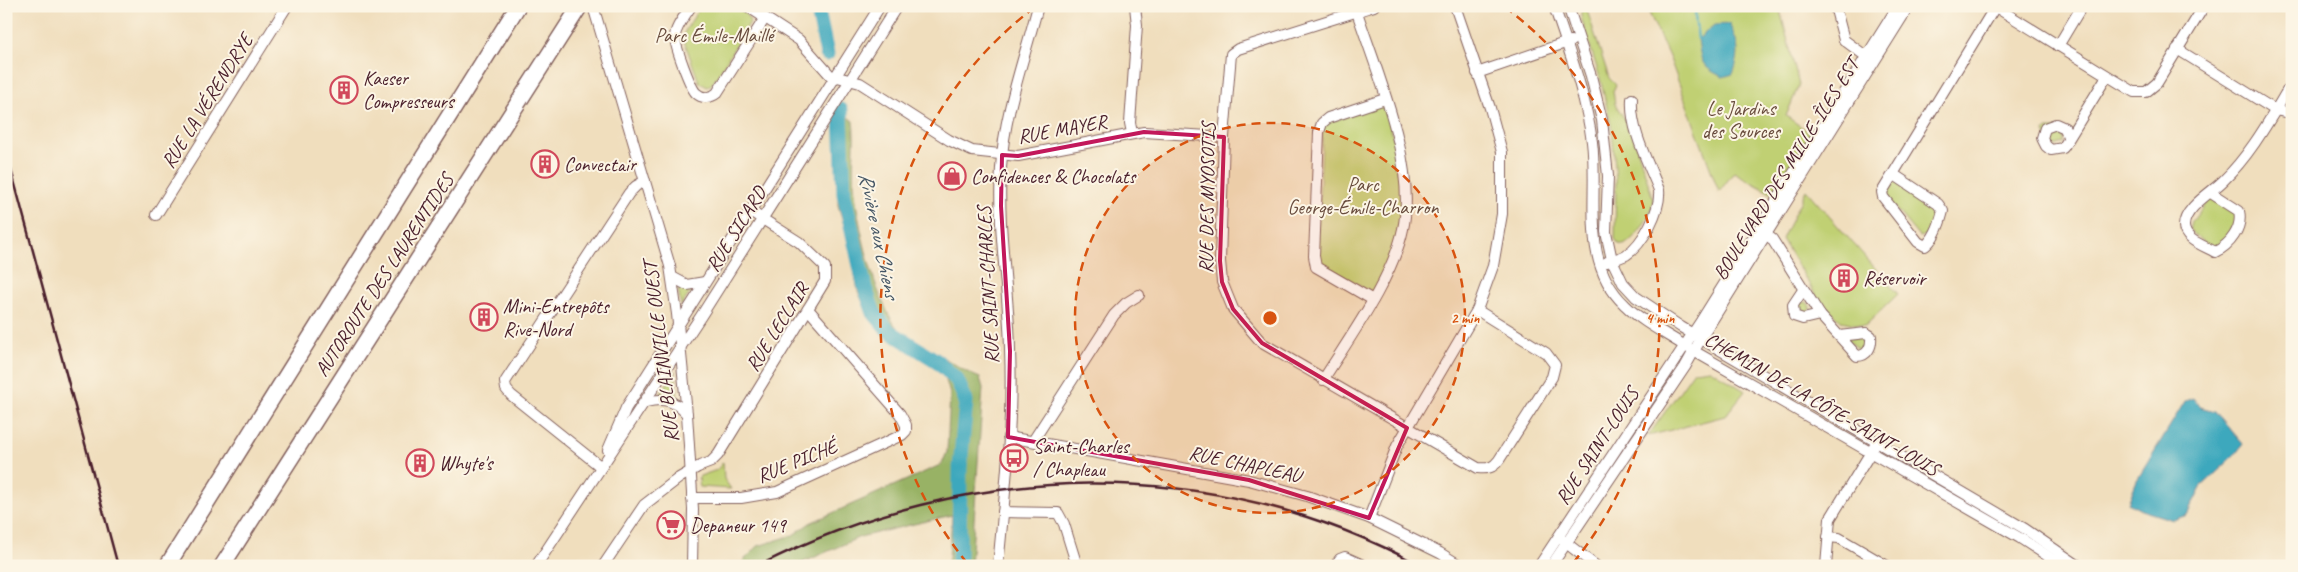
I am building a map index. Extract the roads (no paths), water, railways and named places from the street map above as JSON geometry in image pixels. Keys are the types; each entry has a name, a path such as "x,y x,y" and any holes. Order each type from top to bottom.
{"highway":[{"name":"AUTOROUTE DES LAURENTIDES","path":"167,565 518,6"},
{"name":"AUTOROUTE DES LAURENTIDES","path":"222,566 589,7"}],"street":[{"name":"RUE LA VÉRENDRYE","path":"156,215 287,6"},
{"path":"691,6 677,28 675,39 693,90 702,97 712,96 717,92 765,18"},
{"path":"747,6 799,40 824,69 836,77"},
{"name":"RUE SICARD","path":"600,467 626,408 880,6"},
{"name":"RUE SICARD","path":"536,566 763,219 897,6"},
{"name":"RUE SAINT-CHARLES","path":"998,566 1008,437 1010,345 1001,206 1002,155 1010,108 1038,6"},
{"path":"1132,133 1130,123 1137,25 1135,6"},
{"name":"RUE DES MYOSOTIS","path":"1374,6 1238,49 1231,54 1224,137 1220,261 1222,282 1233,309 1262,343 1478,468 1487,469 1494,466 1499,460 1552,377 1555,365 1546,353 1477,310"},
{"path":"1369,518 1397,446 1477,310 1493,266 1502,214 1502,152 1490,108 1455,6"},
{"name":"CHEMIN DE LA CÔTE-SAINT-LOUIS","path":"1554,6 1583,95 1591,134 1595,177 1594,243 1599,264 1609,286 1624,304 1638,316 1690,348 1874,447"},
{"path":"1834,6 1844,40 1870,59"},
{"name":"BOULEVARD DES MILLE-ÎLES EST","path":"1690,348 1870,59 1898,6"},
{"name":"BOULEVARD DES MILLE-ÎLES EST","path":"1870,59 1909,6"},
{"path":"1893,174 1938,204 1943,211 1929,243 1925,246 1918,242 1883,197 1882,192 1994,6 2134,92 2146,92 2157,83 2204,6"},
{"path":"2058,46 2082,6"},
{"name":"RUE BLAINVILLE OUEST","path":"589,7 666,248 672,277 681,346 691,471 692,566"},
{"name":"CHEMIN DE LA CÔTE-SAINT-LOUIS","path":"1570,7 1596,92 1604,134 1608,185 1606,232 1612,260 1623,283 1636,298 1874,447 2044,547"},
{"path":"1323,380 1373,300 1398,248 1404,228 1407,194 1402,157 1386,99 1357,12"},
{"path":"1477,72 1579,39"},
{"path":"2178,50 2275,110 2292,113"},
{"path":"2068,137 2107,76"},
{"name":"RUE MAYER","path":"836,77 860,83 958,145 972,151 1018,156 1144,132 1224,137"},
{"path":"2211,193 2239,211 2241,220 2240,226 2224,248 2215,252 2188,237 2184,227 2186,219 2200,199 2211,193 2241,164 2292,83"},
{"path":"1373,300 1316,267 1314,256 1319,132 1322,123 1328,118 1386,99"},
{"path":"1599,264 1624,256 1635,246 1656,216 1660,201 1659,190 1635,125 1631,110 1632,99"},
{"path":"600,467 511,394 506,388 505,382 629,193 645,181"},
{"name":"RUE LECLAIR","path":"602,566 642,507 691,471 711,462 718,456 825,280 824,268 799,242 750,211"},
{"path":"1762,232 1773,241 1820,315 1839,336"},
{"path":"672,277 687,285 705,282"},
{"path":"1803,290 1793,305 1794,316 1803,319 1820,315"},
{"path":"1033,441 1114,315 1126,303 1139,295"},
{"name":"RUE PICHÉ","path":"692,498 741,498 777,492 902,435 906,430 900,414 808,309"},
{"name":"RUE SAINT-LOUIS","path":"1539,566 1562,540 1690,348"},
{"path":"645,402 672,401 687,414"},
{"name":"RUE CHAPLEAU","path":"1008,437 1248,480 1308,496 1369,518 1462,566"},
{"path":"1826,566 1830,519 1874,447"},
{"path":"1003,512 1058,513 1077,566"},
{"path":"1828,537 1839,538 1887,566"},
{"path":"1562,540 1596,566"},
{"name":"RUE SAINT-LOUIS","path":"1551,566 1562,540"},
{"path":"2044,547 2062,566"},
{"path":"2044,547 2079,566"},
{"path":"1335,566 1342,557 1365,566"}],"water":[{"path":"1729,24 1737,43 1738,54 1733,74 1723,77 1710,70 1703,63 1698,39 1714,25"},
{"path":"2193,398 2200,407 2215,411 2243,444 2234,456 2201,487 2187,515 2173,520 2141,510 2128,503 2137,480 2185,401"}],"waterway":[{"name":"Rivière aux Chiens","path":"817,6 827,54"},
{"path":"1696,6 1695,16 1698,39"},
{"name":"Rivière aux Chiens","path":"841,110 844,194 865,288 874,313 889,331 937,361 957,380 966,401 960,468 959,566"}],"railway":[{"path":"6,151 118,566"},
{"path":"758,566 838,531 920,505 1005,489 1090,483 1174,488 1259,503 1341,529 1421,566"}],"place":[{"name":"Kaeser Compresseurs","path":"344,90"},
{"name":"Convectair","path":"545,164"},
{"name":"Confidences & Chocolats","path":"952,176"},
{"name":"Réservoir","path":"1844,278"},
{"name":"Mini-Entrepôts Rive-Nord","path":"484,317"},
{"name":"Saint-Charles / Chapleau","path":"1014,458"},
{"name":"Whyte's","path":"420,463"},
{"name":"Depaneur 149","path":"671,525"}],"park label":[{"name":"Parc Émile-Maillé","path":"714,35"},
{"name":"Le Jardins des Sources","path":"1741,120"},
{"name":"Parc George-Émile-Charron","path":"1363,196"}]}
